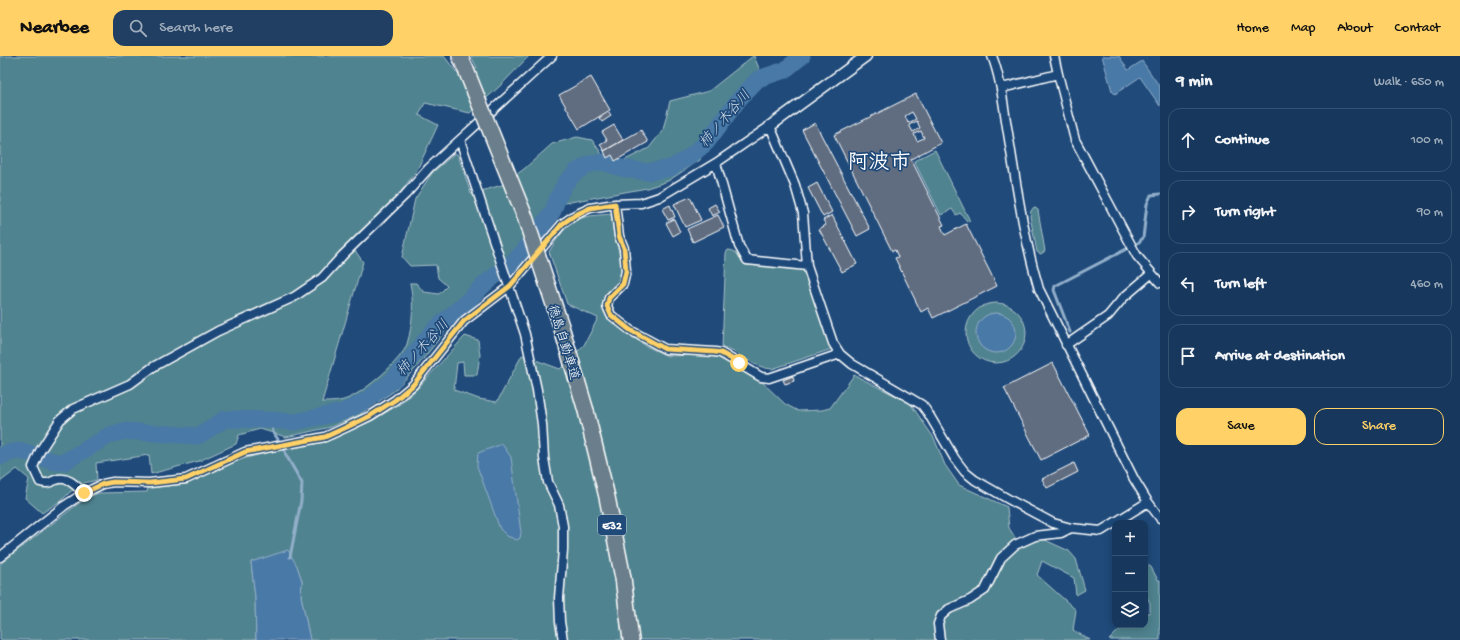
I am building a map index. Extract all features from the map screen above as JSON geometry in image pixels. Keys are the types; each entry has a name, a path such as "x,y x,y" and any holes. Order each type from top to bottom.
{"highway":[{"name":"徳島自動車道","path":"460,56 525,217 561,326 586,411 607,497 623,578 631,640"}],"street":[{"path":"84,493 69,480 59,479 48,484 40,482 33,467 40,451 60,420 73,409 130,384 153,367 218,331 294,297 322,278 405,195 428,168 552,56"},
{"path":"0,556 64,506 84,493 103,484 113,482 150,483 186,479 245,452 286,443 325,437 365,419 395,400 413,385 464,321 510,286 562,224 575,215 590,208 641,202 659,197 716,163 770,126 866,56"},
{"path":"992,56 1002,88 1023,222 1039,289 1134,479 1160,518"},
{"path":"1054,56 1075,140 1131,246 1151,274 1160,283"},
{"path":"1002,88 1058,74"},
{"path":"770,126 795,185 803,212 807,266 833,343 840,354 852,364 922,405 928,412 955,459 965,472 975,480 1053,523 1071,528 1101,531 1148,502"},
{"path":"460,140 525,334 537,390 548,482 559,505 563,526 563,550 559,598 560,622 563,640"},
{"path":"716,163 739,246 747,260 807,266"},
{"path":"615,204 619,236 624,248 626,271 623,284 609,298 607,306 611,315 630,330 665,349 721,353 761,377 769,378 840,354"},
{"path":"1066,344 1108,316 1123,298 1151,274"},
{"path":"940,640 938,624 941,616 949,609 970,600 985,590 1001,558 1015,545 1035,536 1061,533 1071,528"}],"green space":[{"path":"0,56 444,56 461,78 477,68 471,56 529,56 500,86 470,113 425,103 419,115 438,125 417,170 397,197 350,243 363,262 322,402 342,400 356,394 373,382 391,366 404,351 412,321 412,298 410,283 416,283 424,292 439,294 447,286 438,278 436,265 410,266 402,257 415,199 432,173 455,153 458,155 471,194 502,185 524,169 552,144 577,137 592,140 604,157 611,162 619,163 649,148 663,130 670,101 709,91 753,56 760,71 706,136 700,160 668,181 647,188 548,206 520,250 474,289 446,330 416,368 394,391 359,415 331,427 286,437 260,429 239,435 236,444 199,461 151,474 149,455 96,463 97,480 84,483 42,513 25,498 29,479 17,469 0,482"},
{"path":"935,150 970,221 968,222 960,213 956,215 952,209 941,215 914,161"},
{"path":"1034,207 1038,210 1045,251 1041,254 1037,252 1030,216"},
{"path":"611,214 614,237 622,268 618,282 606,295 602,310 626,333 648,347 668,356 696,355 717,357 761,381 785,404 798,411 822,410 830,408 854,375 910,403 934,438 945,465 959,485 1007,507 1009,528 1018,542 1043,539 1069,551 1076,559 1085,590 1076,595 1074,578 1042,561 1037,575 1076,610 1073,630 1090,640 310,640 301,596 302,581 297,566 251,562 255,597 256,640 0,640 0,564 83,500 98,493 147,492 148,488 184,484 242,459 290,447 333,439 371,421 400,404 416,390 465,336 478,340 480,355 477,375 464,375 463,362 457,363 454,390 479,399 497,402 522,355 560,369 584,345 598,318 567,304 549,252 559,236 573,222 588,216"},
{"path":"728,250 734,251 745,265 801,269 804,272 832,349 772,369 759,366 722,347 726,253"},
{"path":"996,303 1013,308 1021,316 1026,333 1021,350 1013,358 996,363 979,358 971,350 966,333 971,316 979,308"},
{"path":"1148,565 1151,567 1158,580 1160,580 1160,640 1109,640 1121,628 1148,628 1148,613 1150,612 1150,603 1148,599"}],"water":[{"path":"1102,56 1119,56 1128,70 1142,61 1160,87 1160,106 1140,77 1115,94 1112,91"},
{"path":"1000,313 1007,316 1013,322 1016,333 1015,341 1007,350 1000,353 992,353 985,350 977,341 976,329 979,322 988,314"},
{"path":"502,444 511,457 521,533 520,538 517,540 507,536 500,529 477,466 478,453"},
{"path":"288,550 297,566 302,581 301,596 310,640 256,640 255,597 251,562"}],"building":[{"path":"591,77 610,110 579,129 559,95"},
{"path":"916,94 941,143 911,159 944,225 941,226 945,235 966,224 997,286 933,318 928,308 921,312 895,258 898,257 895,250 892,251 834,135","holes":["912,112 916,119 908,123 905,116","917,121 920,128 913,132 909,125","921,131 924,138 917,141 914,134"]},
{"path":"608,112 611,116 602,122 599,118"},
{"path":"815,123 870,229 857,236 802,130"},
{"path":"614,125 623,140 604,151 600,144 607,140 602,132"},
{"path":"641,130 648,142 615,161 612,155 607,158 604,151"},
{"path":"817,183 832,212 823,217 808,188"},
{"path":"690,197 701,220 685,227 674,204"},
{"path":"715,204 720,212 712,216 708,208"},
{"path":"670,205 675,217 668,220 662,209"},
{"path":"718,215 724,227 693,242 687,229"},
{"path":"832,215 857,264 842,272 819,229 826,225 823,220"},
{"path":"674,219 680,232 673,236 666,223"},
{"path":"1053,363 1090,435 1041,460 1004,388"},
{"path":"793,376 794,381 785,384 783,380"},
{"path":"1074,463 1078,472 1047,488 1042,479"}],"waterway":[{"name":"柿ノ木谷川","path":"0,457 18,451 33,454 55,462 64,462 110,435 124,431 198,436 225,419 294,422 343,412 365,401 393,380 433,331 487,282 512,263 523,252 553,211 566,182 576,172 590,164 603,162 621,168 647,172 671,168 688,158 707,142 739,99 758,79 785,70 802,56"},
{"path":"1070,332 1054,290 1055,286 1138,243 1143,238 1147,204 1151,195 1160,194"},
{"path":"271,420 273,432 284,448 286,455 302,483 301,501 290,557"}],"district":[{"name":"阿波市","path":"879,161"}],"route":[{"path":"84,493 103,484 113,482 150,483 186,479 245,452 286,443 325,437 370,416 395,400 413,385 464,321 510,286 562,224 575,215 590,208 615,204 619,236 624,248 626,271 623,284 609,298 607,306 611,315 630,330 655,345 665,349 721,353 739,363"}]}
